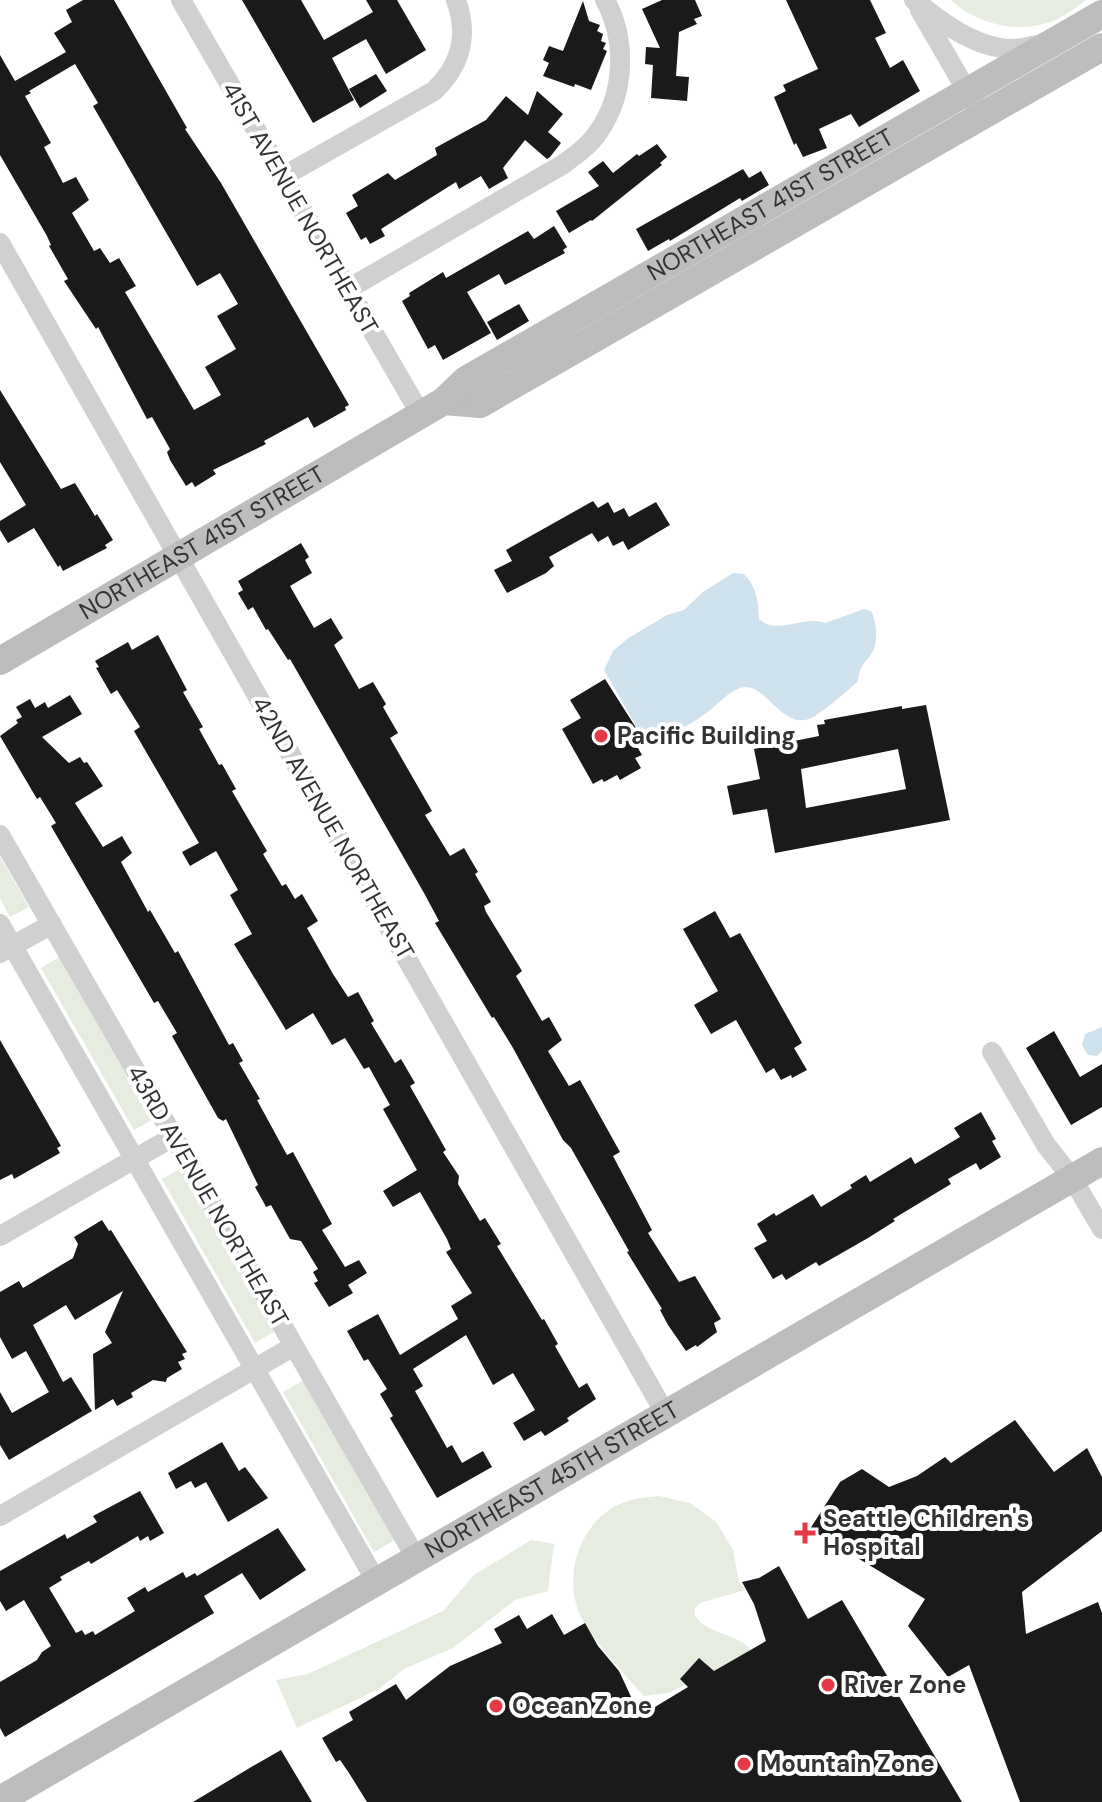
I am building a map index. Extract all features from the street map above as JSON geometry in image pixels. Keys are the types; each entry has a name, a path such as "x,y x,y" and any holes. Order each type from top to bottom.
{"street":[{"name":"41ST AVENUE NORTHEAST","path":"181,0 348,289 432,408"},
{"path":"282,177 434,91 456,64 461,49 462,15 456,0"},
{"path":"348,289 562,165 584,149 607,115 620,69 618,33 605,0"},
{"path":"914,0 940,22 966,36 991,44 1011,49 1050,43"},
{"path":"914,0 982,117"},
{"name":"NORTHEAST 41ST STREET","path":"0,661 432,408 466,380 1102,14"},
{"name":"NORTHEAST 41ST STREET","path":"432,408 480,404 1102,47"},
{"name":"42ND AVENUE NORTHEAST","path":"0,243 665,1413"},
{"name":"43RD AVENUE NORTHEAST","path":"0,835 416,1558"},
{"name":"43RD AVENUE NORTHEAST","path":"0,924 6,950 134,1158 376,1581"},
{"path":"6,950 52,924"},
{"path":"992,1052 1046,1145 1072,1178 1102,1229"},
{"path":"0,1236 173,1137"},
{"name":"NORTHEAST 45TH STREET","path":"0,1800 1102,1161"},
{"path":"0,1516 294,1346"}],"shaded area":[{"path":"951,0 1086,0 1057,19 1040,25 1013,27 973,16"},
{"path":"0,857 29,907 10,917 0,899"},
{"path":"59,957 152,1120 134,1130 41,968"},
{"path":"181,1168 274,1332 255,1343 162,1179"},
{"path":"303,1381 395,1540 374,1552 283,1392"},
{"path":"659,1496 690,1503 716,1522 733,1550 739,1582 746,1590 700,1603 695,1608 695,1615 707,1627 740,1641 753,1653 668,1693 644,1696 588,1629 577,1607 573,1575 582,1544 600,1517 628,1501"},
{"path":"531,1540 554,1544 548,1591 515,1600 453,1648 404,1669 379,1689 297,1728 276,1680 308,1674 443,1611 474,1575"}],"water":[{"path":"733,573 744,574 752,584 759,619 766,624 825,623 864,609 871,611 876,626 876,642 862,666 858,681 821,712 804,720 784,714 758,691 749,687 740,688 684,727 660,737 643,738 604,670 613,651 667,615 684,610 703,592"},
{"path":"1102,1027 1102,1051 1097,1056 1088,1055 1082,1045 1085,1034"}],"building":[{"path":"83,0 114,0 185,129 221,183 349,405 345,407 346,410 314,428 308,417 264,441 266,444 213,470 216,474 195,487 192,482 186,486 170,460 167,452 170,449 152,417 147,419 98,327 96,329 64,281 68,279 49,246 47,236 0,155 0,55 15,81 66,52 54,33 72,22 66,10","holes":["75,64 98,103 93,106 197,286 220,273 238,304 217,316 236,349 205,367 221,395 194,410 125,292 136,286 119,258 110,263 100,248 94,251 72,213 89,200 76,177 63,183 44,147 51,143 25,96"]},
{"path":"242,0 301,0 324,40 373,12 366,0 397,0 426,50 386,74 366,39 332,58 354,100 313,123"},
{"path":"662,0 695,0 702,16 694,19 697,24 679,32 676,76 689,77 687,101 651,98 653,65 645,64 646,47 660,48 642,9"},
{"path":"786,0 870,0 886,33 875,38 890,68 903,60 920,91 859,127 851,114 819,129 827,148 803,157 796,143 794,145 774,97 786,91 783,85 818,69"},
{"path":"583,1 589,21 600,25 597,31 603,34 601,41 606,43 603,49 607,51 591,90 543,76 549,63 543,60 549,46 563,51"},
{"path":"376,74 387,91 360,108 349,89"},
{"path":"537,91 563,114 548,132 561,143 550,157 547,159 525,140 503,168 508,178 489,189 481,176 459,189 456,182 381,229 385,236 370,244 366,237 361,240 346,213 358,206 352,195 388,173 395,180 437,155 435,148 486,120 506,96 528,115"},
{"path":"657,144 667,157 660,163 662,165 592,221 569,233 556,211 599,186 588,172 603,161 613,173 637,154 639,156"},
{"path":"743,169 749,178 761,171 769,185 742,201 740,198 648,251 636,229"},
{"path":"554,226 567,247 563,250 565,253 505,285 499,274 467,292 491,333 443,360 435,345 428,349 402,301 410,296 409,293 443,272 446,278 528,231 534,239"},
{"path":"519,304 529,321 497,340 487,322"},
{"path":"0,390 61,489 75,483 113,540 105,545 107,548 63,571 34,528 8,543 0,530 0,521 26,505 0,462"},
{"path":"593,501 598,508 608,502 614,513 624,508 629,517 656,502 670,525 628,550 623,541 613,546 608,536 598,542 592,533 549,557 554,566 546,573 507,593 494,570 512,561 506,550"},
{"path":"301,543 309,557 305,560 312,573 290,586 314,628 331,618 343,638 334,645 359,689 373,682 386,704 383,707 398,733 390,738 432,811 425,815 450,856 464,848 491,902 484,906 486,912 522,971 516,976 542,1021 549,1017 562,1040 548,1051 569,1086 580,1080 620,1152 613,1156 652,1230 648,1233 679,1282 695,1276 721,1319 714,1323 717,1332 697,1347 686,1351 668,1325 662,1309 627,1252 571,1148 563,1140 513,1048 435,923 439,921 424,893 290,659 266,630 253,607 248,610 238,593 243,590 238,581"},
{"path":"158,635 187,690 183,692 203,727 199,729 236,789 232,791 267,851 263,854 282,886 286,884 295,899 302,894 318,921 307,928 333,974 348,997 358,992 374,1021 371,1023 395,1063 401,1059 415,1083 410,1086 446,1150 443,1152 459,1176 458,1184 480,1221 485,1218 501,1244 497,1246 544,1319 558,1344 555,1346 579,1388 587,1383 596,1399 545,1436 541,1431 524,1441 513,1423 535,1410 513,1373 493,1385 466,1335 413,1369 423,1386 415,1391 447,1448 452,1445 462,1463 483,1451 492,1467 437,1498 390,1418 393,1416 380,1394 387,1389 368,1359 364,1361 347,1331 378,1314 400,1355 458,1319 451,1306 472,1293 446,1252 451,1249 447,1239 420,1192 393,1207 383,1191 417,1170 383,1109 390,1105 369,1067 364,1069 345,1038 332,1045 313,1013 286,1030 234,944 252,934 230,895 238,890 216,851 190,866 182,852 199,843 134,731 140,727 117,690 111,694 95,661 128,642 132,650"},
{"name":"Pacific Building","path":"605,679 640,734 632,738 642,755 635,758 641,768 620,780 617,775 593,784 562,729 581,718 570,700"},
{"path":"70,695 82,714 42,737 69,763 80,757 84,763 87,762 103,786 75,803 103,847 122,836 132,853 121,862 148,912 150,910 175,953 178,951 229,1045 233,1043 243,1061 239,1063 287,1155 293,1152 332,1224 322,1230 345,1267 359,1260 367,1273 348,1285 353,1293 329,1307 314,1283 318,1281 313,1272 318,1269 301,1241 290,1239 271,1205 266,1207 226,1119 218,1118 172,1036 177,1033 158,1001 154,1003 51,826 56,823 40,797 37,799 0,736 22,717 16,707 30,699 35,708 45,702 48,708"},
{"path":"926,705 950,820 775,853 767,809 733,815 727,786 760,779 754,749 819,736 817,725 825,724 824,720 902,706 902,709","holes":["898,749 906,789 806,808 801,769"]},
{"path":"715,911 730,938 740,933 802,1043 794,1048 807,1070 792,1078 791,1075 781,1080 774,1068 766,1073 736,1020 711,1034 694,1005 718,991 683,929"},
{"path":"1054,1031 1080,1077 1102,1064 1102,1107 1071,1125 1026,1048"},
{"path":"0,1040 61,1146 57,1148 60,1153 14,1179 12,1174 0,1180"},
{"path":"981,1112 996,1139 992,1141 1001,1157 980,1170 976,1163 948,1179 951,1184 819,1266 816,1262 786,1280 782,1274 773,1279 754,1248 767,1241 757,1224 813,1194 821,1207 852,1188 850,1185 866,1175 870,1182 911,1157 915,1164 960,1137 954,1128"},
{"path":"102,1220 187,1352 182,1354 185,1359 178,1362 182,1369 167,1378 166,1382 153,1380 117,1406 113,1399 95,1410 93,1354 112,1343 105,1332 123,1291 75,1320 66,1305 33,1325 63,1382 71,1377 92,1411 9,1460 0,1445 0,1392 12,1413 49,1392 26,1351 12,1359 0,1337 0,1292 19,1281 23,1288 73,1258 78,1244 74,1237"},
{"path":"1015,1420 1054,1472 1087,1448 1102,1477 1102,1531 1022,1592 1026,1634 1098,1602 1102,1613 1102,1802 1020,1802 969,1665 948,1677 908,1626 925,1599 810,1529 840,1482 862,1469 889,1487 917,1476 945,1457 951,1463"},
{"path":"222,1442 239,1471 245,1467 268,1498 228,1522 206,1482 195,1488 191,1481 176,1489 168,1473"},
{"path":"140,1491 164,1533 150,1541 148,1536 140,1541 138,1536 91,1564 89,1561 60,1577 62,1580 49,1588 76,1633 82,1630 85,1635 93,1631 95,1635 135,1611 127,1598 145,1587 148,1592 183,1572 186,1578 195,1573 197,1576 278,1528 306,1570 260,1600 242,1573 204,1596 214,1613 5,1737 0,1728 0,1682 37,1660 51,1646 24,1600 6,1611 0,1601 0,1571 65,1534 67,1539 97,1522 93,1516"},
{"path":"779,1566 808,1619 842,1600 962,1802 367,1802 322,1738 353,1720 349,1712 396,1684 406,1700 450,1666 502,1643 494,1629 519,1615 527,1629 552,1614 564,1635 585,1623 598,1646 619,1671 640,1716 688,1687 680,1679 699,1658 714,1671 766,1641 754,1604 742,1582 759,1578"},
{"path":"281,1750 312,1802 193,1802 253,1766"}],"place":[{"name":"Pacific Building","path":"601,736"},
{"name":"Seattle Children's Hospital","path":"805,1533"},
{"name":"River Zone","path":"828,1685"},
{"name":"Ocean Zone","path":"496,1706"},
{"name":"Mountain Zone","path":"744,1764"}]}
